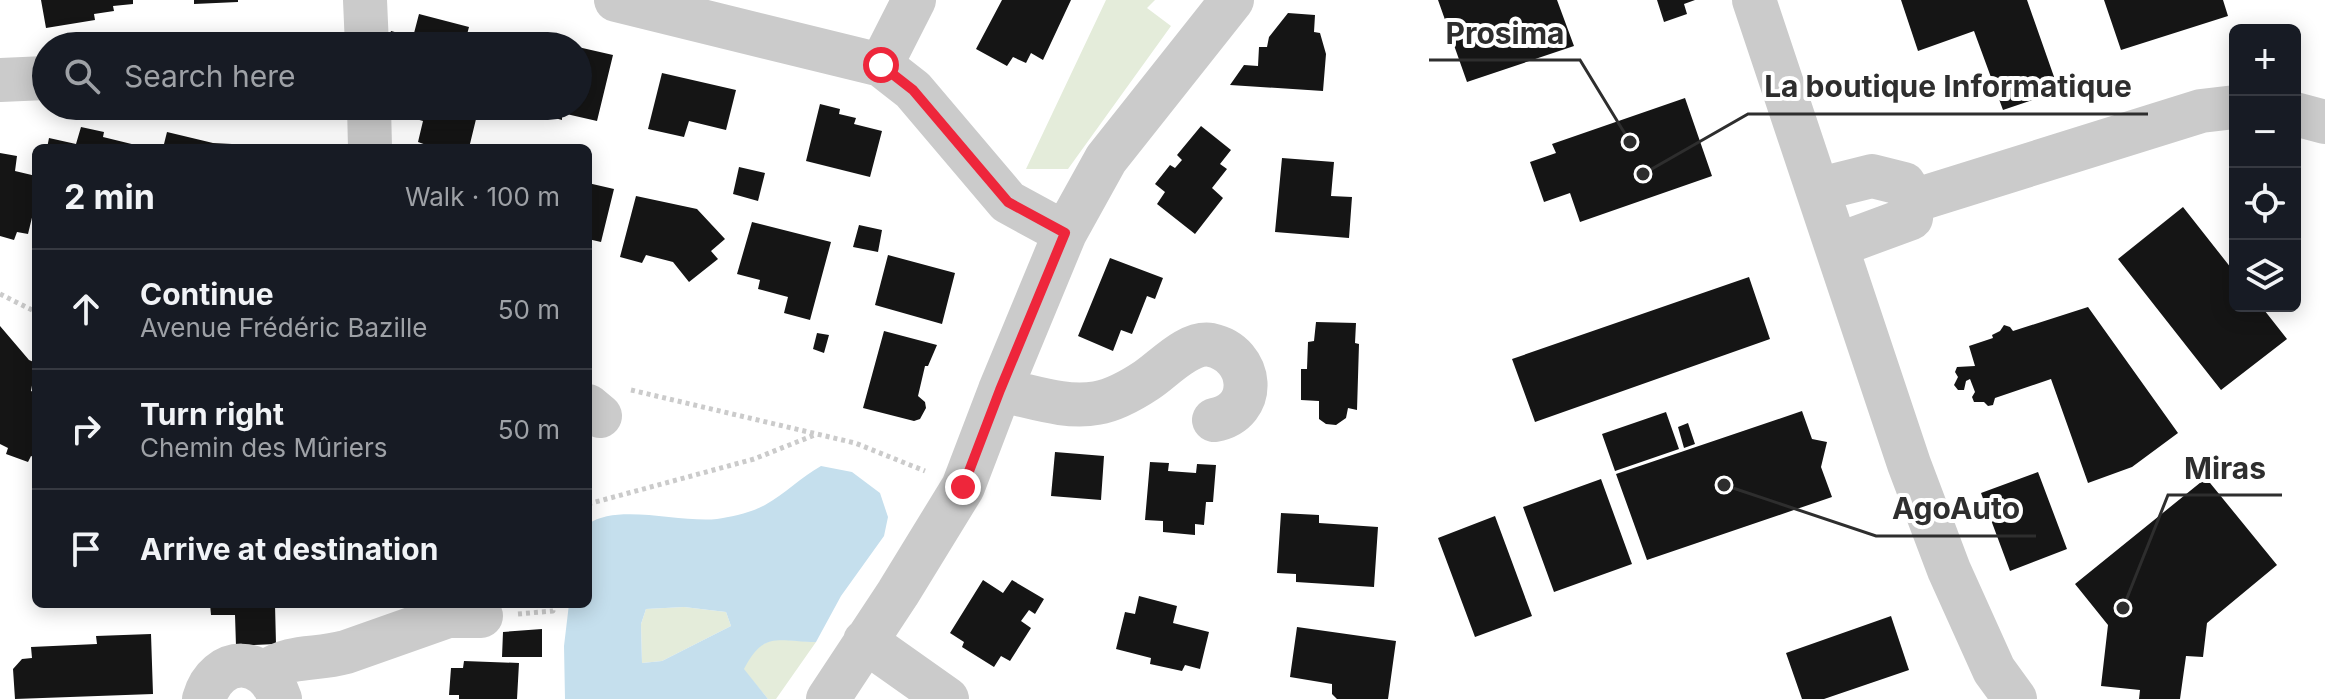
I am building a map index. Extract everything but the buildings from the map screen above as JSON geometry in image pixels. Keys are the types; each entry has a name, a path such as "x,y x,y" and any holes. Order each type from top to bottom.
{"street":[{"path":"365,0 366,32"},
{"path":"616,0 881,65 913,90 1008,202 1065,233"},
{"path":"881,65 914,0"},
{"path":"828,699 963,487 1065,233 1106,159 1232,0"},
{"path":"1754,0 1820,189 1909,464 1949,570 1994,670 2015,699"},
{"path":"0,80 32,79"},
{"path":"1913,201 2201,111 2229,108"},
{"path":"2301,116 2325,122"},
{"path":"369,120 370,144"},
{"path":"1820,189 1872,176 1904,184 1913,201 1911,218 1838,245"},
{"path":"1000,390 1063,404 1095,403 1118,397 1191,348 1208,345 1232,353 1243,367 1246,387 1241,403 1228,417 1214,420"},
{"path":"204,699 210,683 221,672 235,665 250,666 273,686 282,661 346,652 448,616 481,616"},
{"path":"865,641 947,699"}],"path":[{"path":"0,294 32,310"},
{"path":"606,404 818,434 855,443 963,487"},
{"path":"592,503 754,459 818,434"}],"green space":[{"path":"1106,0 1155,0 1147,8 1171,26 1068,169 1026,169"},
{"path":"684,607 726,612 731,626 662,661 642,663 641,624 646,609"},
{"path":"774,639 816,642 776,699 768,699 743,669 755,648"}],"water":[{"path":"821,466 852,472 880,493 888,517 884,536 841,596 816,642 773,641 758,648 751,657 744,669 768,699 565,699 564,646 569,608 592,608 592,522 632,514 717,519 754,510","holes":["684,607 726,612 731,626 662,661 642,663 641,624 646,609"]}],"place":[{"name":"Prosima","path":"1630,142"},
{"name":"La boutique Informatique","path":"1643,174"},
{"name":"AgoAuto","path":"1724,485"},
{"name":"Miras","path":"2123,608"}],"route":[{"path":"881,65 913,90 1008,202 1065,233 963,487"}]}
